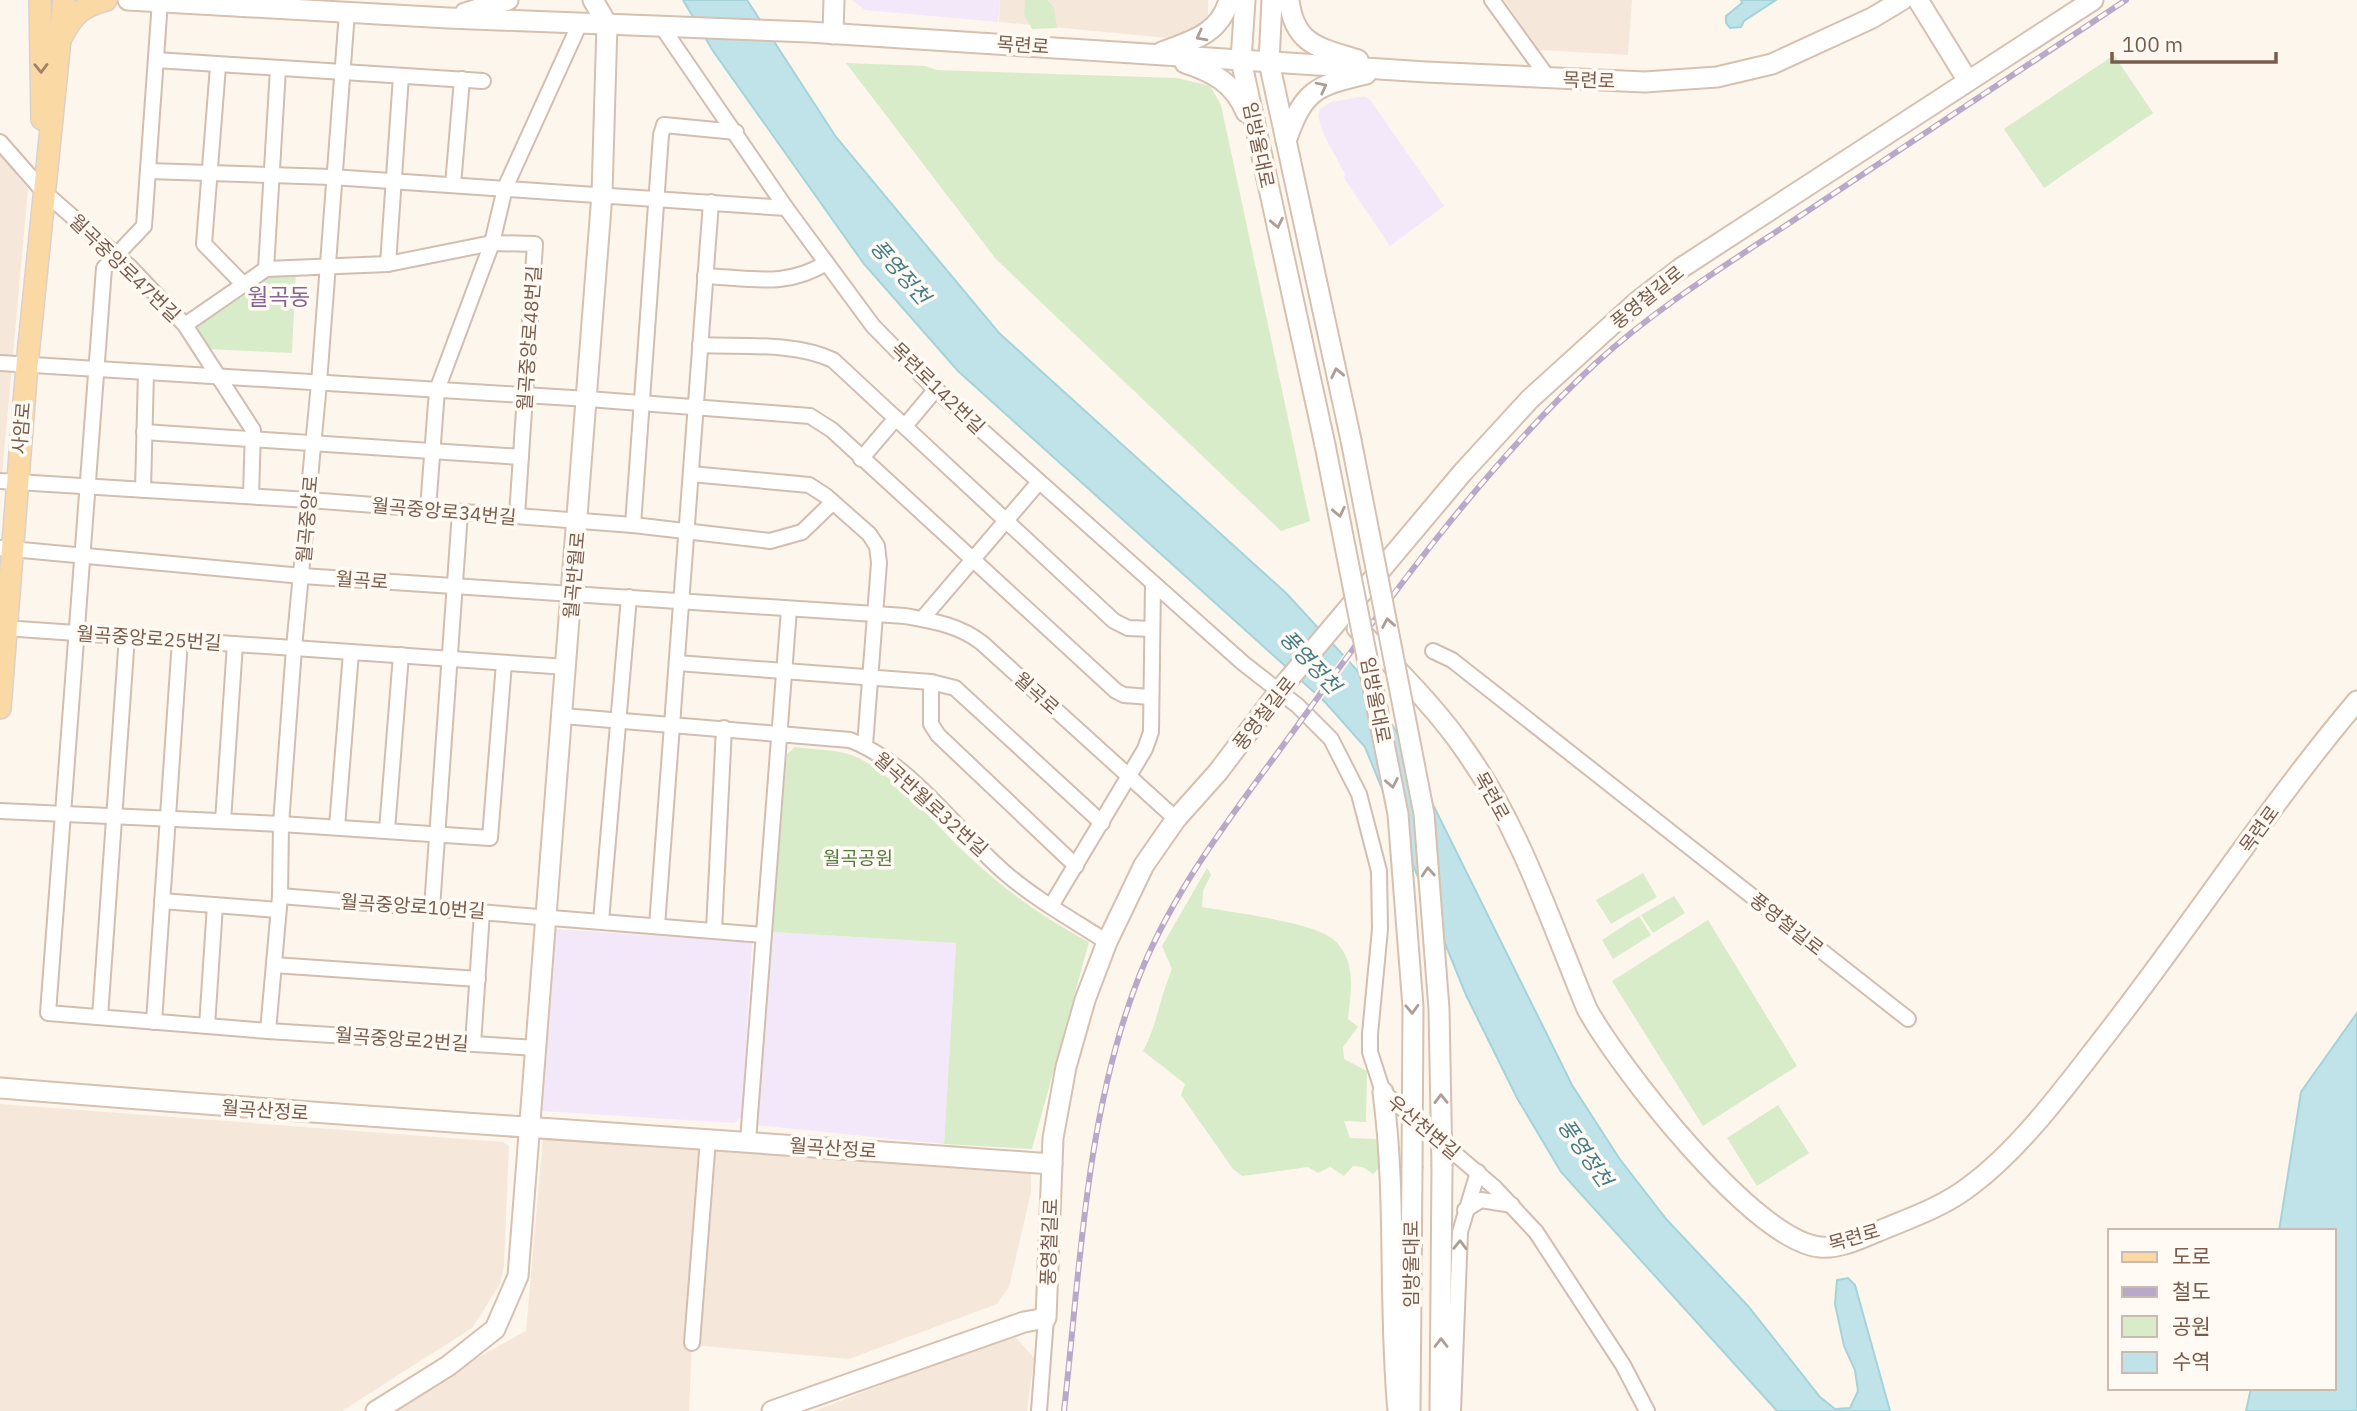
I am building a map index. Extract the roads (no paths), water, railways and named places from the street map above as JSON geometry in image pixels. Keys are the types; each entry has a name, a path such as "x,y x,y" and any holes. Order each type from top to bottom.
{"main road":[{"name":"사암로","path":"40,0 43,191"},
{"name":"사암로","path":"0,708 8,481 27,365 64,0"},
{"path":"61,38 72,17 87,5 106,0"}],"street":[{"name":"목련로","path":"128,0 448,18 809,32 1549,79 1645,82 1743,72 1803,52 1873,9 1902,0"},
{"path":"448,18 508,0"},
{"path":"593,0 607,24"},
{"path":"833,34 834,0"},
{"path":"1157,54 1212,29 1223,16 1228,0"},
{"name":"임방울대로","path":"1245,0 1241,60 1325,445 1398,814 1413,1007 1410,1411"},
{"name":"임방울대로","path":"1272,0 1269,62 1351,440 1423,814 1439,1009 1442,1167 1440,1411"},
{"path":"1289,0 1294,26 1312,44 1388,69"},
{"path":"1492,0 1549,79"},
{"path":"1918,0 1968,81"},
{"name":"풍영철길로","path":"1046,1318 1055,1123 1066,1067 1085,1000 1107,942 1144,865 1176,819 1218,772 1281,688 1397,564 1398,551 1463,472 1530,400 1638,301 1681,268 2093,0"},
{"path":"63,814 104,268 144,226 160,1"},
{"name":"월곡중앙로","path":"268,1031 279,903 281,824 293,648 314,444 346,12"},
{"path":"428,509 437,390 492,243 505,188 580,23"},
{"name":"월곡반월로","path":"531,1126 588,399 602,194 607,24"},
{"name":"목련로142번길","path":"668,27 786,208 873,326 936,389 1242,663 1281,688"},
{"path":"1157,54 1209,72 1229,84 1242,102 1258,140"},
{"path":"156,60 218,66 483,80"},
{"path":"218,66 204,244 244,285"},
{"path":"278,69 266,269 326,265"},
{"path":"1286,142 1301,102 1316,89 1329,82 1388,69"},
{"path":"388,264 401,76"},
{"path":"453,185 461,79"},
{"path":"633,525 664,125 736,132"},
{"name":"월곡중앙로47번길","path":"0,142 43,191 116,256 186,325 266,269"},
{"path":"148,171 332,177 786,208"},
{"path":"657,926 711,202"},
{"name":"월곡중앙로48번길","path":"326,265 388,264 492,243 535,244 517,516"},
{"path":"705,276 785,280 802,277 826,263"},
{"path":"186,325 253,430 251,496"},
{"path":"700,345 816,352 833,360 1114,621 1128,628 1152,629"},
{"path":"0,363 588,399 810,416 832,430 1116,691 1124,695 1151,697"},
{"path":"143,489 146,372"},
{"path":"861,459 904,425 936,389"},
{"path":"144,432 521,457"},
{"path":"691,474 809,485 869,534 877,546 876,615 865,746"},
{"name":"월곡중앙로34번길","path":"8,481 428,509 780,540 810,527 833,502"},
{"path":"922,619 1039,482"},
{"path":"432,908 460,512"},
{"name":"월곡로","path":"6,549 302,576 922,619 968,632 1176,819"},
{"path":"1051,906 1145,750 1151,732 1153,583"},
{"path":"601,921 629,597"},
{"path":"748,1142 789,609"},
{"name":"목련로","path":"1350,617 1418,691 1468,753 1503,813 1587,1009 1604,1040 1644,1096 1685,1142 1757,1212 1789,1237 1819,1247 1856,1240 1929,1210 1970,1186 1999,1161 2074,1077 2134,1000 2268,816 2357,701"},
{"name":"월곡중앙로25번길","path":"4,628 567,667"},
{"path":"100,1017 127,636"},
{"path":"154,1022 180,640"},
{"path":"223,821 234,644"},
{"name":"풍영철길로","path":"1433,651 1452,660 1908,1019"},
{"path":"337,827 351,652"},
{"path":"387,830 401,655"},
{"path":"0,811 337,827 489,838 504,663"},
{"path":"677,663 931,682 955,688 1102,823"},
{"path":"931,682 931,724 938,735 1076,866"},
{"name":"우산천변길","path":"1281,688 1324,729 1338,749 1359,794 1370,827 1379,870 1380,901 1370,1052 1383,1092 1478,1172 1536,1232 1616,1354 1647,1411"},
{"name":"월곡반월로32번길","path":"563,716 780,733 850,740 865,746 927,796 1006,874 1107,942"},
{"path":"714,930 724,728"},
{"name":"월곡중앙로2번길","path":"63,814 48,1013 268,1031 537,1048"},
{"name":"월곡중앙로10번길","path":"162,901 215,905 279,903 432,908 764,934"},
{"path":"207,1026 215,905"},
{"path":"473,1044 482,912"},
{"path":"274,965 478,979"},
{"name":"월곡산정로","path":"0,1088 262,1110 531,1126 1052,1164"},
{"path":"1383,1092 1391,1171 1394,1369 1398,1411"},
{"path":"376,1411 448,1366 495,1329 518,1276 531,1126"},
{"path":"692,1343 708,1139"},
{"path":"1453,1411 1460,1231 1478,1172"},
{"path":"1465,1210 1481,1200 1512,1205"},
{"path":"772,1411 1024,1322 1046,1318 1039,1411"}],"water":[{"name":"풍영정천","path":"683,0 747,0 836,137 999,333 1286,593 1356,669 1398,734 1572,1085 1619,1158 1667,1220 1748,1306 1820,1397 1835,1409 1850,1408 1858,1391 1855,1370 1844,1346 1835,1304 1837,1280 1848,1278 1855,1285 1890,1411 1777,1411 1561,1172 1517,1098 1466,995 1365,747 1325,702 958,371 864,264 713,51"},
{"path":"1741,0 1776,0 1744,21 1741,27 1730,28 1726,23 1726,16 1742,3"},
{"path":"2357,1013 2357,1411 2246,1411 2251,1390 2336,1390 2336,1229 2279,1229 2301,1092"}],"railway":[{"path":"1064,1411 1080,1251 1095,1145 1118,1041 1149,953 1186,884 1208,850 1403,581 1476,490 1555,403 1644,322 1721,268 2126,0"}],"district":[{"name":"월곡동","path":"279,297"}],"park label":[{"name":"월곡공원","path":"858,858"}]}
